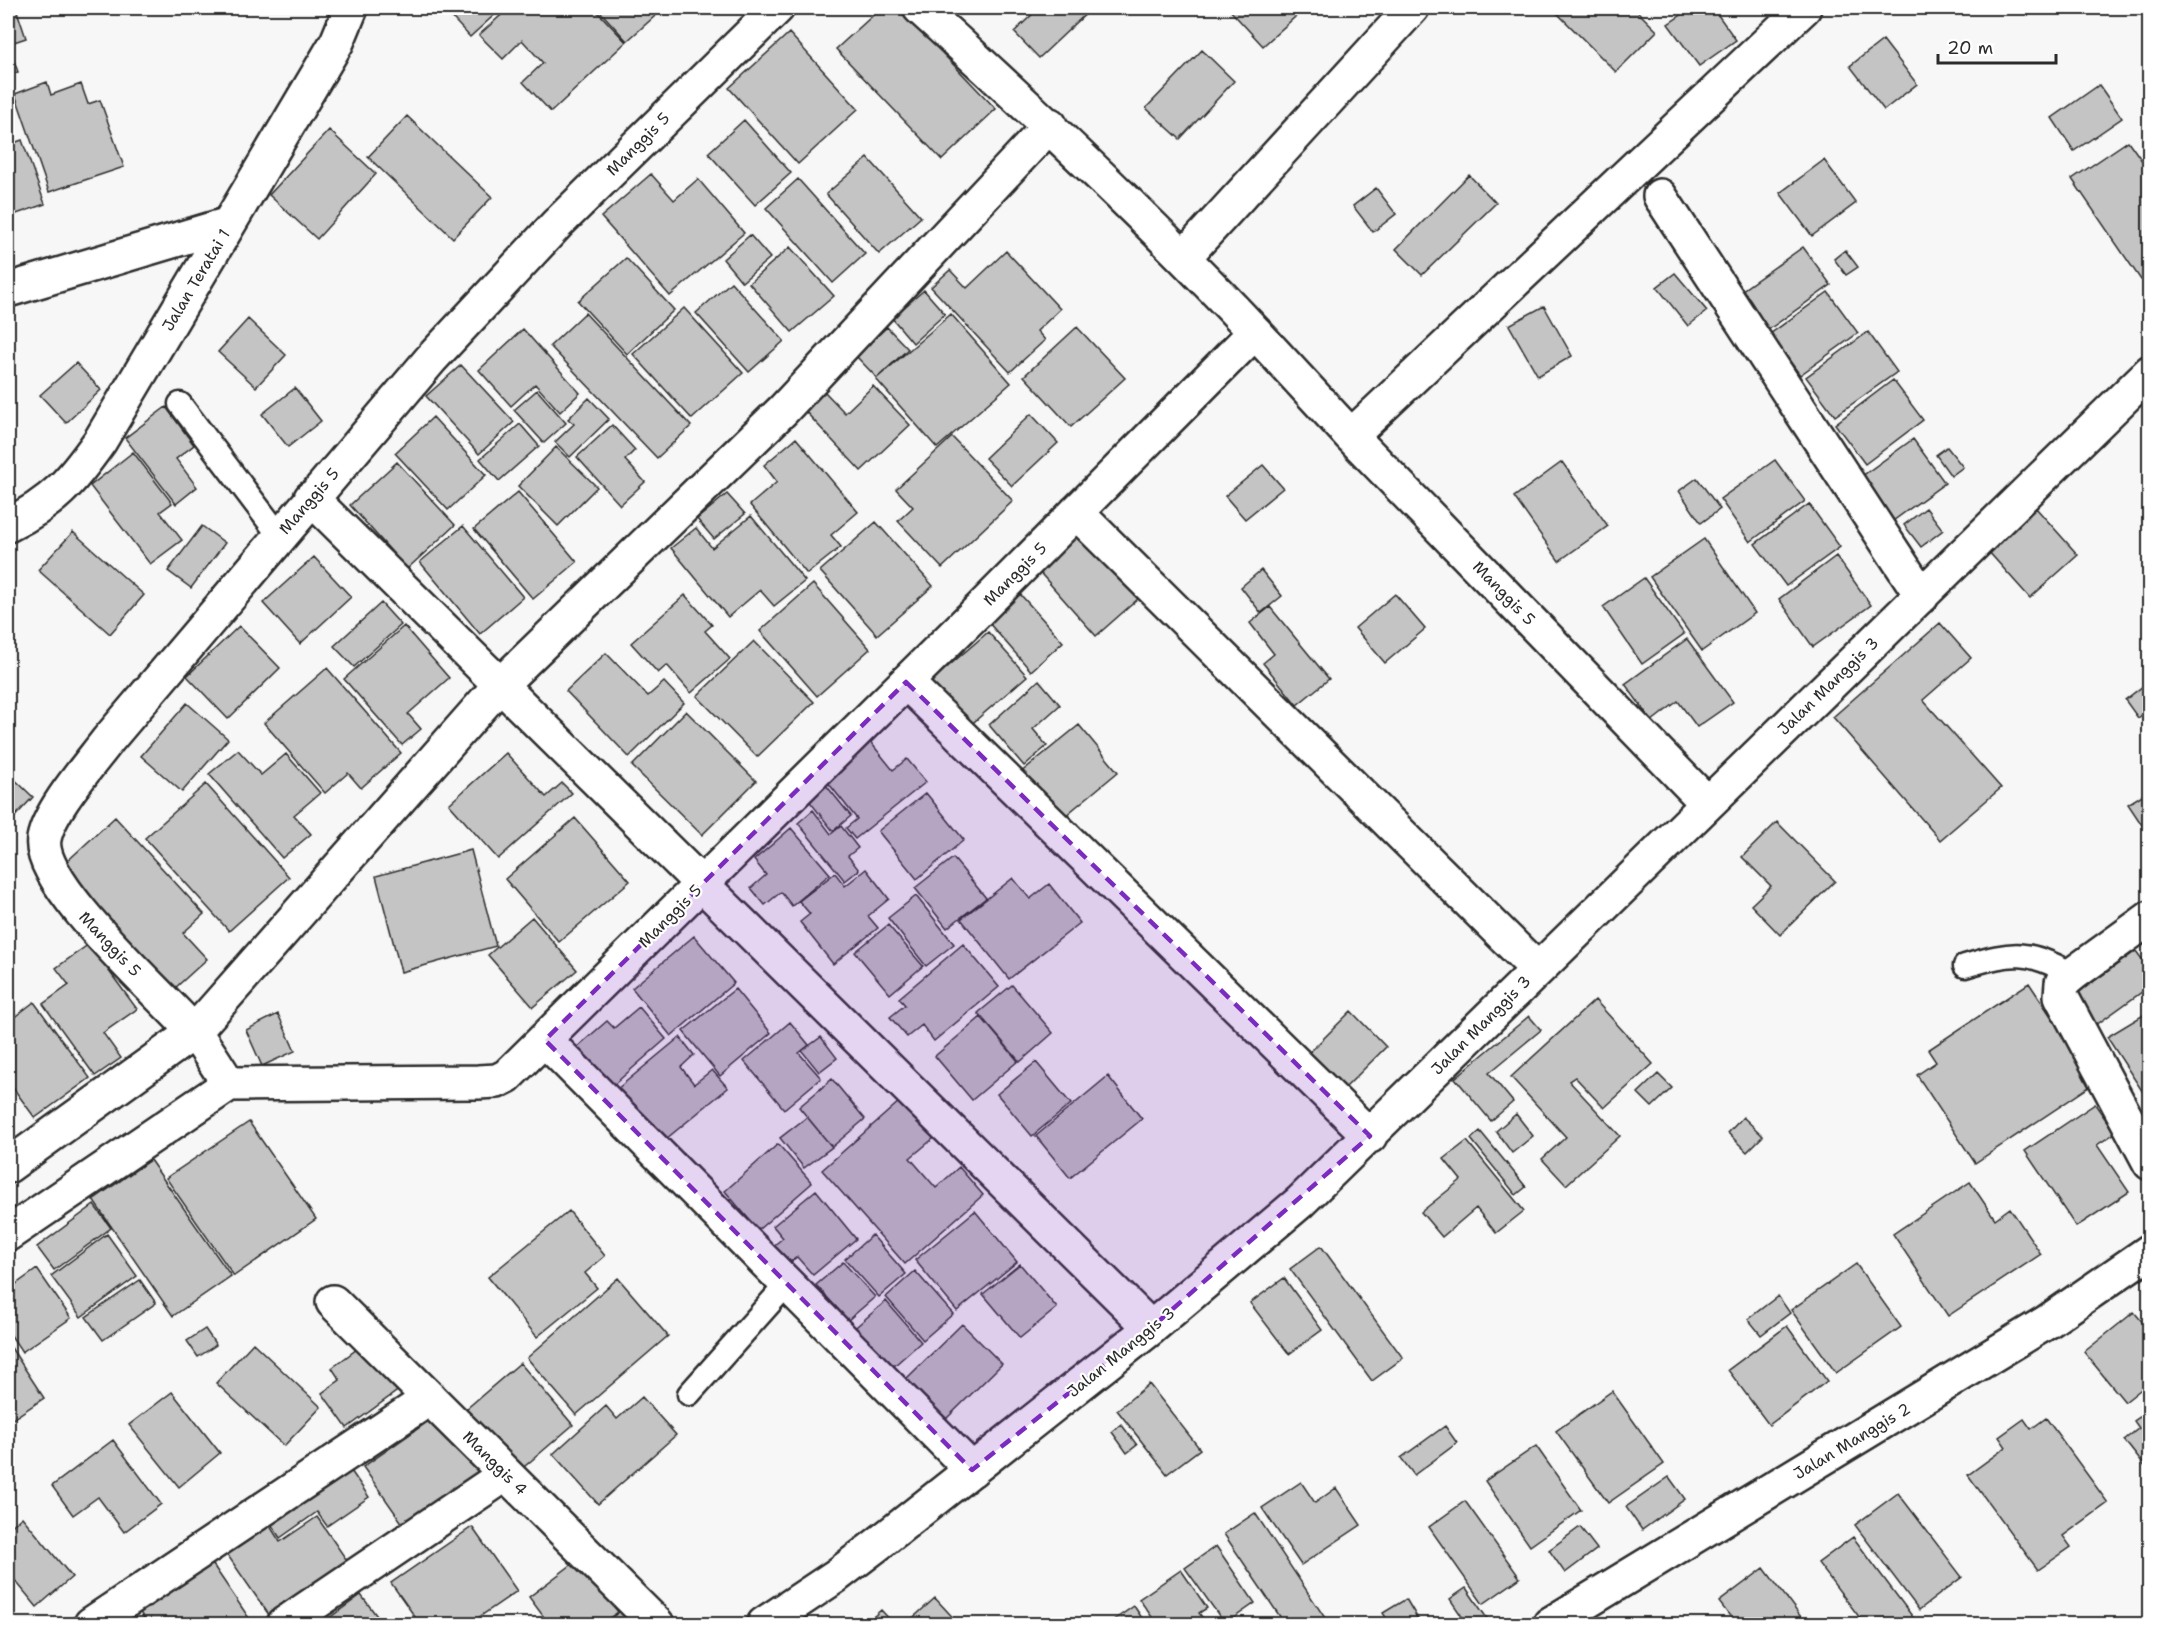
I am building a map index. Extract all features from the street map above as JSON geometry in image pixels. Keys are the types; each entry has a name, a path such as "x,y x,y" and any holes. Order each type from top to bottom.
{"street":[{"name":"Jalan Teratai 1","path":"8,525 40,507 68,485 100,441 337,42 351,8"},
{"name":"Manggis 5","path":"777,8 557,224 431,359 279,535 82,773 48,825 43,841 49,860 75,906 194,1032 229,1084 497,1081 507,1076 702,885 1255,332 1351,436 1707,802"},
{"path":"920,8 1050,125 1184,257 1255,332"},
{"path":"1184,257 1412,8"},
{"path":"1351,436 1804,8"},
{"path":"8,1166 194,1032 499,686 783,410 1050,125"},
{"path":"1660,196 1922,596"},
{"path":"8,290 229,224"},
{"name":"Jalan Manggis 3","path":"764,1624 836,1576 972,1470 1151,1328 1300,1202 1370,1136 1707,802 1922,596 2150,372"},
{"path":"311,498 1151,1328"},
{"path":"1076,512 1537,969"},
{"path":"906,682 1370,1136"},
{"path":"2150,918 2062,983 2061,996 2065,1008 2150,1163"},
{"path":"545,1040 972,1470"},
{"path":"8,1234 229,1084"},
{"name":"Jalan Manggis 2","path":"1550,1624 2047,1322 2150,1251"},
{"name":"Manggis 4","path":"333,1302 657,1624"},
{"path":"91,1624 430,1398"},
{"path":"284,1624 506,1474"}],"lane":[{"path":"180,404 279,535"},
{"path":"1965,966 2006,954 2041,958 2073,974"},
{"path":"689,1394 787,1284"}],"highlighted area":[{"path":"906,682 1370,1136 1151,1328 972,1470 545,1040"}],"building":[{"path":"8,8 16,8 26,38 8,44"},
{"path":"443,8 502,8 470,37"},
{"path":"509,8 594,8 626,42 551,112 523,82 543,63 522,40 503,59 479,35"},
{"path":"597,8 664,8 627,41"},
{"path":"881,8 899,8 996,109 942,160 836,49"},
{"path":"1039,8 1092,8 1039,58 1014,32"},
{"path":"1228,8 1305,8 1263,46"},
{"path":"1552,8 1634,8 1657,31 1616,72"},
{"path":"1692,8 1713,8 1736,40 1699,66 1668,24"},
{"path":"789,33 858,109 798,164 729,88"},
{"path":"1883,40 1917,84 1884,110 1850,66"},
{"path":"8,44 18,72 8,75"},
{"path":"1202,50 1234,81 1180,139 1146,108"},
{"path":"47,82 51,95 81,84 88,104 100,100 124,167 49,192 15,94"},
{"path":"2099,85 2122,118 2074,151 2052,118"},
{"path":"407,116 492,197 453,238 368,157"},
{"path":"744,120 791,173 755,205 708,153"},
{"path":"329,130 376,174 317,239 269,195"},
{"path":"22,140 45,204 8,217 8,145"},
{"path":"2128,141 2150,172 2150,274 2141,280 2072,179"},
{"path":"868,158 921,217 879,254 826,194"},
{"path":"1824,160 1856,203 1812,236 1780,193"},
{"path":"651,174 674,200 698,179 744,233 670,296 601,217"},
{"path":"1469,175 1496,203 1422,275 1396,249"},
{"path":"798,179 865,254 833,283 766,208"},
{"path":"1376,188 1396,214 1373,232 1353,206"},
{"path":"750,235 770,258 742,282 723,259"},
{"path":"790,247 834,296 792,332 749,283"},
{"path":"1803,247 1831,285 1768,330 1741,291"},
{"path":"1845,250 1858,267 1846,275 1834,259"},
{"path":"1006,251 1060,309 1037,331 1045,340 1010,372 931,287 950,270 967,288"},
{"path":"626,258 674,310 627,354 578,301"},
{"path":"1675,273 1707,311 1688,326 1657,287"},
{"path":"731,282 784,341 749,372 696,313"},
{"path":"924,290 945,314 913,343 892,318"},
{"path":"1828,292 1858,333 1800,375 1770,334"},
{"path":"1544,306 1572,356 1538,376 1509,325"},
{"path":"684,308 743,373 692,419 633,354"},
{"path":"585,313 691,426 657,458 550,346"},
{"path":"951,314 1011,383 937,448 876,379"},
{"path":"248,319 286,355 256,387 218,352"},
{"path":"887,327 908,349 877,378 856,356"},
{"path":"1077,327 1125,378 1071,427 1024,376"},
{"path":"523,329 580,393 560,412 535,384 511,406 479,370"},
{"path":"1868,332 1897,372 1835,416 1806,377"},
{"path":"76,363 101,390 66,423 40,395"},
{"path":"461,365 514,422 479,454 426,396"},
{"path":"1893,380 1923,420 1865,464 1835,424"},
{"path":"873,386 910,425 861,471 804,410 825,392 845,413"},
{"path":"295,388 321,421 288,447 262,414"},
{"path":"537,390 566,423 544,443 514,410"},
{"path":"589,398 609,419 570,457 555,442 574,424 568,419"},
{"path":"166,407 194,445 176,459 197,487 176,504 125,438"},
{"path":"1031,414 1058,443 1012,486 985,458"},
{"path":"433,417 486,475 448,510 395,453"},
{"path":"520,424 539,446 499,481 480,459"},
{"path":"612,425 635,450 625,460 645,482 620,505 577,457"},
{"path":"952,437 1013,501 942,568 898,521 913,507 896,489"},
{"path":"796,438 858,512 831,535 841,547 807,574 750,505 777,482 764,465"},
{"path":"1913,439 1945,483 1886,526 1854,482"},
{"path":"556,447 597,487 558,526 518,486"},
{"path":"1947,447 1963,467 1951,476 1936,455"},
{"path":"133,452 172,503 160,512 182,540 150,564 90,486"},
{"path":"1775,460 1805,501 1750,542 1720,499"},
{"path":"397,462 455,525 407,569 350,505"},
{"path":"1562,462 1608,526 1559,561 1514,497"},
{"path":"1263,465 1283,488 1245,519 1225,496"},
{"path":"1697,478 1720,509 1701,523 1679,491"},
{"path":"518,492 577,562 533,599 474,529"},
{"path":"727,494 745,514 714,539 697,519"},
{"path":"1809,504 1840,547 1786,586 1755,544"},
{"path":"1926,508 1943,530 1921,547 1904,525"},
{"path":"2036,508 2078,555 2030,598 1988,551"},
{"path":"751,516 805,581 774,606 760,590 728,617 671,548 696,528 712,548"},
{"path":"876,522 933,586 877,635 820,571"},
{"path":"202,526 225,543 191,588 168,571"},
{"path":"463,526 523,597 480,634 420,562"},
{"path":"1076,530 1138,599 1096,636 1035,567"},
{"path":"73,532 144,595 110,634 38,570"},
{"path":"1704,539 1755,613 1702,651 1650,577"},
{"path":"1836,556 1871,605 1813,647 1779,599"},
{"path":"314,557 351,597 300,644 263,603"},
{"path":"1261,570 1282,596 1261,613 1241,587"},
{"path":"1644,578 1684,634 1642,664 1603,607"},
{"path":"813,584 870,649 817,696 760,631"},
{"path":"1020,594 1063,642 1031,671 988,622"},
{"path":"1395,594 1425,629 1385,663 1355,628"},
{"path":"685,595 712,625 705,631 730,659 691,693 667,665 658,673 631,643"},
{"path":"381,603 401,625 354,667 334,646"},
{"path":"1270,607 1329,679 1297,705 1263,663 1274,654 1250,623"},
{"path":"1940,623 1971,658 1923,700 2001,788 1940,840 1833,717"},
{"path":"239,626 280,668 228,719 187,676"},
{"path":"404,626 449,678 408,714 421,729 402,745 344,679"},
{"path":"988,632 1027,676 960,734 921,690"},
{"path":"1687,639 1733,702 1697,727 1678,701 1652,721 1625,684"},
{"path":"754,641 814,702 757,757 697,696"},
{"path":"606,653 648,696 664,682 684,703 629,757 566,691"},
{"path":"327,668 401,753 361,788 348,773 325,793 264,723"},
{"path":"1039,680 1060,705 1033,729 1047,746 1024,766 989,725"},
{"path":"2147,683 2150,709 2138,718 2125,700"},
{"path":"187,703 228,739 182,792 141,756"},
{"path":"686,711 756,781 702,835 632,766"},
{"path":"1079,725 1118,772 1059,821 1020,773"},
{"path":"868,739 893,770 907,759 926,782 855,839 846,828 857,819 822,775"},
{"path":"238,750 261,775 286,754 320,793 294,815 311,834 282,858 209,774"},
{"path":"506,753 546,797 562,783 572,793 498,859 449,804"},
{"path":"8,773 33,797 8,824"},
{"path":"206,784 289,877 229,931 145,838"},
{"path":"825,784 851,816 833,831 807,798"},
{"path":"2150,790 2150,837 2128,804"},
{"path":"926,793 964,840 917,879 878,831"},
{"path":"813,810 831,834 841,826 858,848 848,856 859,870 845,881 798,823"},
{"path":"115,817 204,914 183,933 207,959 174,989 62,866"},
{"path":"575,818 630,881 559,942 505,879"},
{"path":"1777,822 1835,881 1780,935 1751,905 1771,886 1742,857"},
{"path":"791,828 830,874 792,906 781,892 765,905 751,888 766,875 754,860"},
{"path":"471,850 496,946 401,972 376,876"},
{"path":"953,858 986,898 947,928 915,888"},
{"path":"866,869 889,899 868,916 878,928 833,964 800,922 810,914 799,901 835,873 845,886"},
{"path":"1013,878 1030,899 1049,884 1080,923 1009,979 961,919"},
{"path":"916,896 954,944 926,966 888,918"},
{"path":"532,917 577,970 533,1007 488,955"},
{"path":"888,925 923,966 890,994 855,952"},
{"path":"694,936 734,983 671,1036 632,988"},
{"path":"89,944 137,1009 103,1033 121,1058 95,1076 43,1004 69,985 56,968"},
{"path":"963,944 999,987 934,1041 922,1025 907,1037 890,1017 905,1005 899,998"},
{"path":"2136,951 2150,970 2150,986 2096,1025 2075,995"},
{"path":"2029,983 2095,1083 1975,1163 1917,1075 1936,1062 1928,1050"},
{"path":"1012,985 1053,1033 1020,1062 978,1013"},
{"path":"735,989 771,1033 720,1076 683,1031"},
{"path":"1595,1000 1653,1064 1604,1108 1575,1077 1569,1081 1620,1136 1566,1185 1542,1159 1566,1137 1511,1077"},
{"path":"34,1002 90,1078 35,1118 8,1081 8,1022"},
{"path":"639,1007 666,1039 610,1088 576,1048 607,1021 614,1028"},
{"path":"1351,1011 1386,1047 1339,1094 1304,1058"},
{"path":"2150,1011 2150,1103 2107,1037"},
{"path":"278,1014 295,1051 262,1066 246,1030"},
{"path":"1529,1016 1541,1030 1489,1073 1513,1102 1491,1121 1455,1078"},
{"path":"981,1017 1018,1061 972,1100 935,1056"},
{"path":"790,1022 809,1045 799,1053 821,1078 784,1109 744,1061"},
{"path":"680,1037 694,1055 681,1067 694,1084 712,1070 728,1088 655,1148 611,1094"},
{"path":"821,1037 837,1058 819,1072 802,1051"},
{"path":"1036,1062 1071,1104 1032,1136 997,1094"},
{"path":"1658,1074 1672,1088 1652,1107 1638,1093"},
{"path":"1108,1076 1142,1119 1070,1178 1036,1136"},
{"path":"832,1079 865,1119 832,1147 799,1107"},
{"path":"900,1101 934,1138 910,1158 936,1188 959,1167 983,1195 905,1264 822,1170"},
{"path":"2095,1104 2115,1133 2097,1145 2129,1192 2076,1227 2025,1151"},
{"path":"1516,1114 1533,1136 1512,1153 1496,1131"},
{"path":"807,1117 832,1147 804,1168 780,1138"},
{"path":"1743,1117 1763,1136 1747,1152 1728,1133"},
{"path":"249,1122 316,1219 234,1276 166,1178"},
{"path":"1480,1131 1526,1187 1516,1195 1471,1139"},
{"path":"1467,1141 1524,1211 1496,1233 1476,1208 1442,1237 1421,1212 1461,1180 1444,1159"},
{"path":"778,1144 812,1183 758,1230 725,1191"},
{"path":"150,1160 231,1276 173,1316 93,1200"},
{"path":"1970,1182 1995,1219 2010,1208 2041,1254 1948,1316 1893,1234"},
{"path":"816,1190 856,1239 813,1275 797,1257 781,1269 767,1251 783,1238 773,1226"},
{"path":"94,1205 111,1228 54,1270 37,1247"},
{"path":"569,1211 605,1256 585,1273 597,1288 537,1337 488,1277"},
{"path":"975,1211 1017,1262 957,1311 915,1260"},
{"path":"107,1234 137,1276 81,1317 51,1276"},
{"path":"872,1235 906,1274 879,1297 845,1259"},
{"path":"1321,1246 1403,1358 1372,1381 1290,1269"},
{"path":"843,1262 875,1297 848,1320 816,1285"},
{"path":"1020,1264 1057,1308 1020,1338 983,1294"},
{"path":"1856,1264 1901,1327 1836,1373 1791,1310"},
{"path":"37,1269 71,1318 22,1352 8,1331 8,1290"},
{"path":"915,1271 953,1314 923,1340 886,1297"},
{"path":"618,1278 668,1336 576,1415 527,1358"},
{"path":"1284,1278 1322,1330 1289,1354 1250,1303"},
{"path":"140,1280 156,1303 103,1340 86,1317"},
{"path":"1778,1296 1790,1313 1761,1335 1748,1319"},
{"path":"886,1301 921,1342 886,1373 850,1332"},
{"path":"2134,1312 2150,1331 2150,1382 2125,1402 2084,1352"},
{"path":"962,1324 1002,1364 946,1419 906,1379"},
{"path":"1787,1326 1827,1381 1769,1425 1728,1370"},
{"path":"205,1329 216,1345 198,1357 187,1341"},
{"path":"8,1343 44,1398 8,1422"},
{"path":"253,1343 321,1407 284,1446 216,1383"},
{"path":"365,1343 400,1389 347,1428 322,1393 340,1380 332,1368"},
{"path":"520,1363 573,1425 518,1472 465,1410"},
{"path":"1149,1384 1200,1449 1167,1474 1117,1410"},
{"path":"1612,1391 1664,1464 1608,1503 1556,1431"},
{"path":"172,1392 220,1453 179,1487 129,1425"},
{"path":"642,1397 676,1435 598,1504 553,1454 606,1406 617,1419"},
{"path":"2150,1410 2150,1473 2124,1440 2139,1428 2134,1421"},
{"path":"439,1414 481,1474 405,1527 363,1467"},
{"path":"2046,1418 2108,1503 2063,1536 2071,1547 2038,1570 1968,1475 2006,1447 1999,1437 2024,1419 2031,1429"},
{"path":"1121,1424 1137,1445 1127,1453 1112,1432"},
{"path":"1445,1426 1457,1443 1414,1475 1401,1458"},
{"path":"113,1440 161,1504 124,1532 98,1497 73,1515 52,1486"},
{"path":"1536,1446 1581,1510 1530,1546 1485,1481"},
{"path":"347,1465 369,1497 327,1526 317,1512 280,1538 268,1519"},
{"path":"1669,1477 1685,1499 1642,1530 1626,1507"},
{"path":"1301,1482 1315,1503 1336,1488 1361,1525 1301,1565 1262,1508"},
{"path":"1898,1493 1962,1577 1919,1610 1855,1525"},
{"path":"1465,1501 1520,1578 1483,1604 1429,1527"},
{"path":"1255,1513 1329,1624 1285,1624 1224,1534"},
{"path":"22,1517 72,1577 37,1607 8,1572 8,1529"},
{"path":"317,1517 348,1562 269,1615 222,1547 265,1518 280,1542"},
{"path":"472,1527 517,1591 469,1624 420,1624 391,1583"},
{"path":"1580,1527 1597,1549 1565,1573 1549,1550"},
{"path":"1853,1537 1918,1624 1851,1624 1860,1618 1818,1563"},
{"path":"1216,1546 1255,1603 1225,1624 1185,1568"},
{"path":"209,1559 253,1624 148,1624 136,1607"},
{"path":"579,1559 618,1612 600,1624 549,1624 529,1597"},
{"path":"1764,1568 1804,1621 1800,1624 1736,1624 1719,1602"},
{"path":"1181,1570 1207,1608 1199,1613 1207,1624 1157,1624 1139,1599"},
{"path":"1466,1588 1491,1624 1467,1624 1450,1599"},
{"path":"361,1595 383,1624 321,1624"},
{"path":"935,1598 959,1624 906,1624"},
{"path":"1406,1599 1421,1624 1390,1624 1383,1613"},
{"path":"630,1604 645,1624 603,1624"},
{"path":"1134,1606 1146,1624 1108,1624"},
{"path":"881,1610 894,1624 865,1624"}]}
